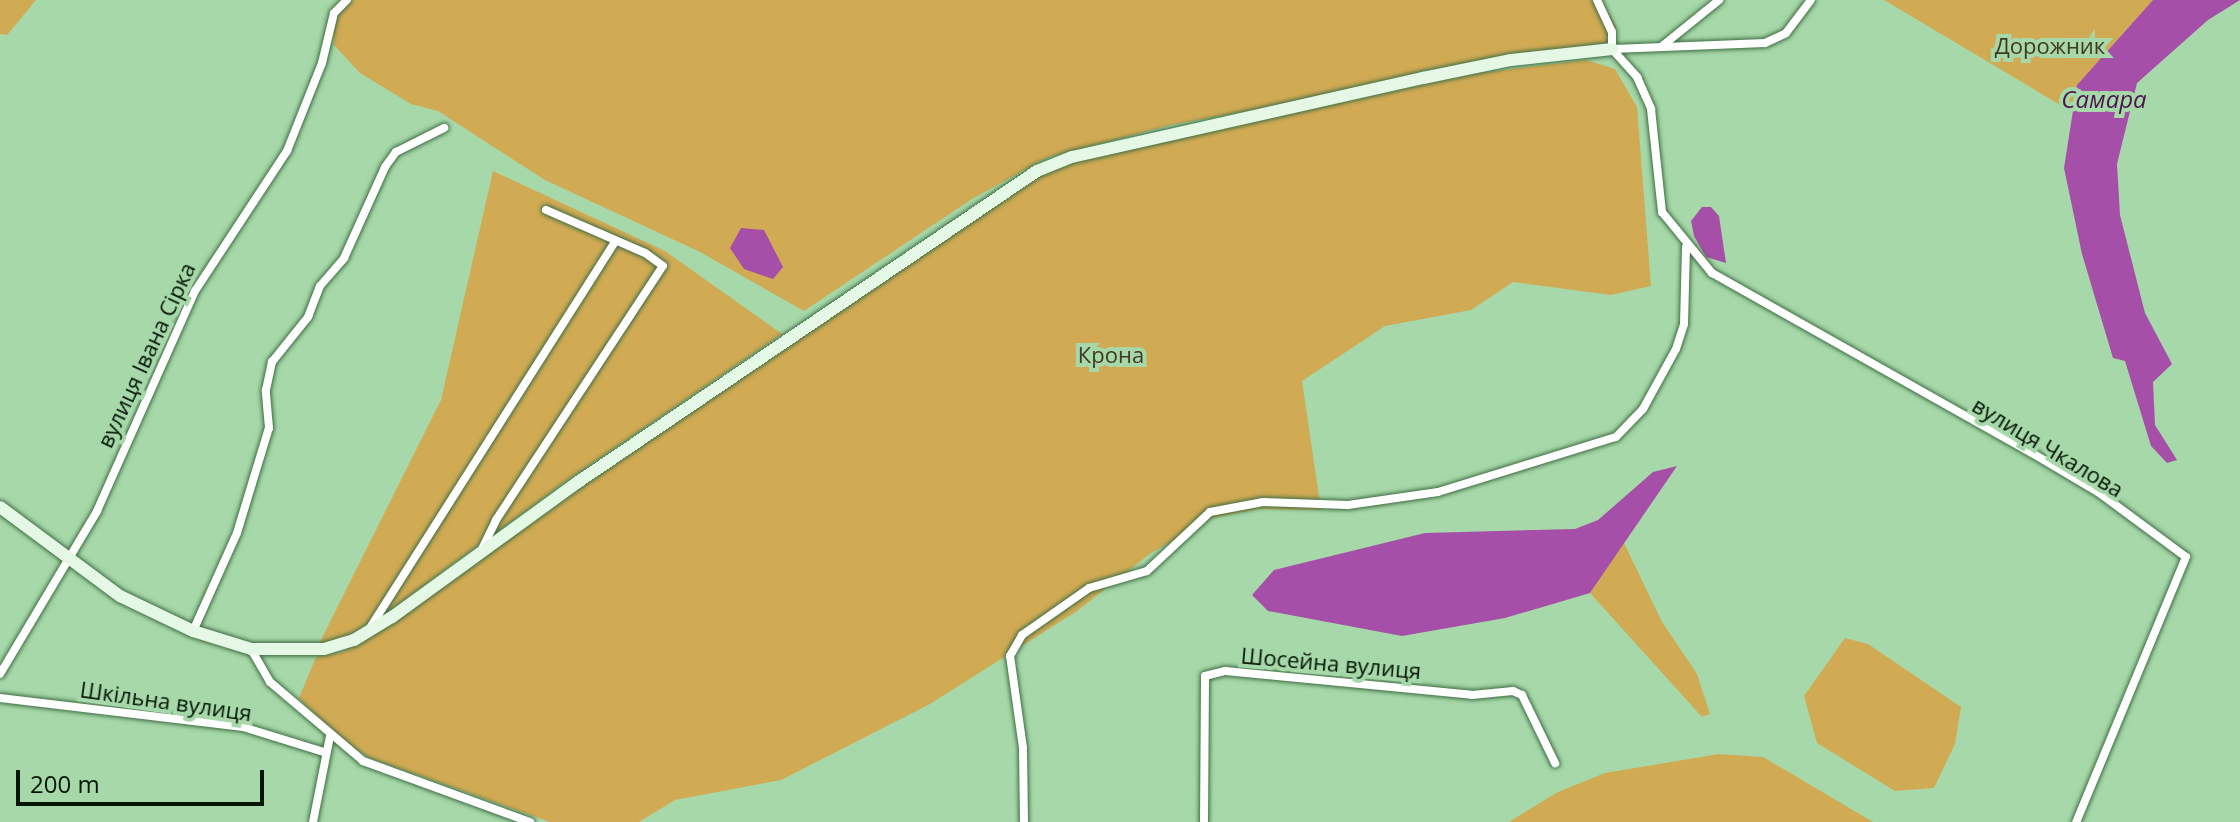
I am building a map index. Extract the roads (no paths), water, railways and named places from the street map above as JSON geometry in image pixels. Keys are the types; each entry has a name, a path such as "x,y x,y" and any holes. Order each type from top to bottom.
{"street":[{"name":"вулиця Івана Сірка","path":"0,674 97,511 195,291 287,151 322,63 334,13 347,0"},
{"path":"1597,0 1612,32 1612,49"},
{"path":"1659,49 1719,0"},
{"path":"0,507 120,596 193,631 251,649 324,649 367,632 482,549 1037,171 1072,157 1511,60 1612,49 1765,43 1786,33 1811,0"},
{"name":"вулиця Чкалова","path":"1612,49 1637,77 1651,109 1662,212 1686,247 1740,292 2045,460 2186,557 2076,822"},
{"path":"193,631 237,533 269,428 266,390 272,362 308,317 320,286 344,258 385,167 396,152 444,128"},
{"path":"482,549 496,520 663,266 546,210"},
{"path":"367,632 615,242"},
{"path":"1024,822 1012,646 1089,588 1147,571 1210,512 1263,502 1348,505 1477,484 1616,437 1650,398 1676,349 1684,324 1686,247"},
{"path":"251,649 270,682 363,761 414,784 530,822"},
{"name":"Шосейна вулиця","path":"1204,822 1205,676 1225,671 1472,695 1513,691 1522,695 1555,763"},
{"name":"Шкільна вулиця","path":"0,698 243,727 324,752"},
{"path":"313,822 324,752 330,736"}],"water":[{"name":"Самара","path":"2153,0 2240,0 2208,20 2137,83 2117,164 2120,215 2145,313 2172,364 2153,382 2155,425 2177,460 2167,463 2151,446 2125,361 2113,358 2082,254 2064,168 2077,85"},
{"path":"1702,207 1711,207 1719,216 1726,263 1706,257 1694,236 1691,221"},
{"path":"741,228 764,230 783,267 773,279 744,269 730,248"},
{"path":"1677,466 1590,593 1505,618 1402,636 1268,611 1252,595 1274,570 1425,533 1575,529 1598,520 1653,472"}],"park label":[{"name":"Дорожник","path":"2050,46"},
{"name":"Крона","path":"1111,355"}]}
